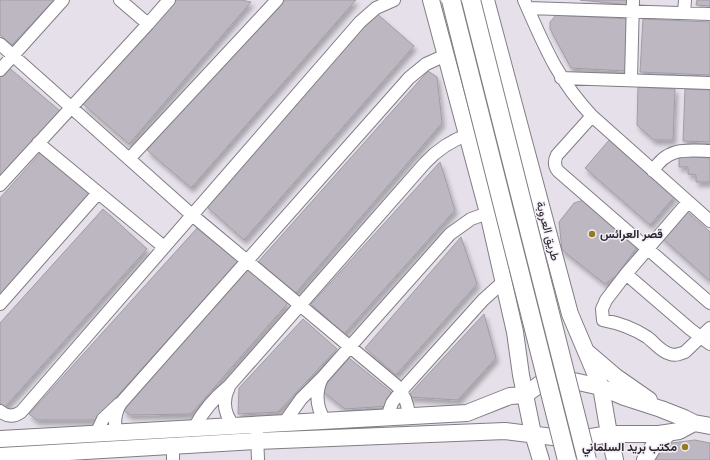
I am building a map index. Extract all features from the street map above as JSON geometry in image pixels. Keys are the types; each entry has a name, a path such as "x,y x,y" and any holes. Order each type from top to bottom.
{"highway":[{"path":"451,0 567,460"},
{"name":"طريق العروبة","path":"471,0 587,460"}],"main road":[{"path":"431,0 488,213 515,332 533,434 541,460"},
{"name":"طريق العروبة","path":"486,0 570,314 601,387 615,460"},
{"path":"515,332 531,338 542,340 551,337 561,329 570,314"},
{"path":"584,350 622,381 661,409"},
{"path":"0,439 467,413 510,396 525,395 540,384 554,380 569,380 601,387 624,397 661,409 702,425"},
{"path":"4,457 173,453 258,441 505,432 569,439 609,434 669,433 702,425"},
{"path":"645,460 653,447 669,433"}],"street":[{"path":"0,70 64,0"},
{"path":"120,0 148,24"},
{"path":"0,185 169,0"},
{"path":"129,159 277,0"},
{"path":"0,411 8,416 21,412 374,4 394,0"},
{"path":"684,13 685,0"},
{"path":"710,14 684,13 633,6 526,4 548,55 561,78 575,98 592,116 710,221"},
{"path":"631,79 633,6"},
{"path":"0,44 192,215 401,390 407,402 409,416"},
{"path":"96,434 103,419 121,402 409,78 426,64 446,54"},
{"path":"561,78 631,79 710,83"},
{"path":"592,116 557,155 555,159 555,168 710,302"},
{"path":"194,428 212,400 229,386 432,156 448,143 467,134"},
{"path":"38,143 164,247"},
{"path":"653,171 661,160 672,153 685,150 710,151"},
{"path":"0,304 98,193"},
{"path":"688,202 626,274 603,304 603,320 621,324 638,332 670,354 680,354 705,341 710,328"},
{"path":"284,423 301,399 323,377 450,234 471,219 488,213"},
{"path":"626,274 705,341"},
{"path":"387,417 392,403 401,390 484,300 503,282"},
{"path":"323,377 317,396 319,409 325,421"},
{"path":"229,386 224,399 224,407 229,420 234,426"},
{"path":"116,433 116,414 121,402"},
{"path":"257,425 258,460"}],"building":[{"path":"0,0 54,0 12,45 0,35"},
{"path":"172,0 241,0 251,2 129,144 83,104"},
{"path":"278,0 356,0 191,188 147,150"},
{"path":"580,0 628,0 628,5"},
{"path":"697,0 710,0 710,6 696,5"},
{"path":"375,12 414,46 244,240 206,206"},
{"path":"556,15 629,19 626,71 571,68 550,29 550,22"},
{"path":"643,19 710,22 710,75 640,72"},
{"path":"8,67 60,111 0,177 0,76"},
{"path":"428,71 437,77 442,123 295,294 258,262"},
{"path":"638,87 675,89 673,140 654,140 637,125"},
{"path":"685,89 710,90 710,142 683,141"},
{"path":"610,139 675,196 650,225 585,168"},
{"path":"42,151 93,194 0,299 0,198"},
{"path":"679,156 710,158 710,182 696,182 696,175 688,174 688,167 679,167"},
{"path":"440,162 455,210 344,334 311,304"},
{"name":"قصر العرائس","path":"584,200 638,246 616,276 605,284 562,250 559,222 574,203"},
{"path":"103,209 147,249 5,407 0,403 0,323"},
{"path":"684,209 710,232 710,281 660,236"},
{"path":"199,226 239,260 96,420 37,420 29,414"},
{"path":"461,237 477,284 396,375 365,348"},
{"path":"248,268 288,303 191,414 130,415 123,410"},
{"path":"484,314 496,358 458,400 407,397"},
{"path":"303,319 337,349 278,412 238,414 239,388"},
{"path":"349,358 391,392 389,406 345,409 321,390"},
{"name":"مكتب بريد السلماني","path":"695,440 710,443 710,460 648,460 664,444"}],"place":[{"name":"قصر العرائس","path":"592,234"},
{"name":"مكتب بريد السلماني","path":"685,447"}]}
